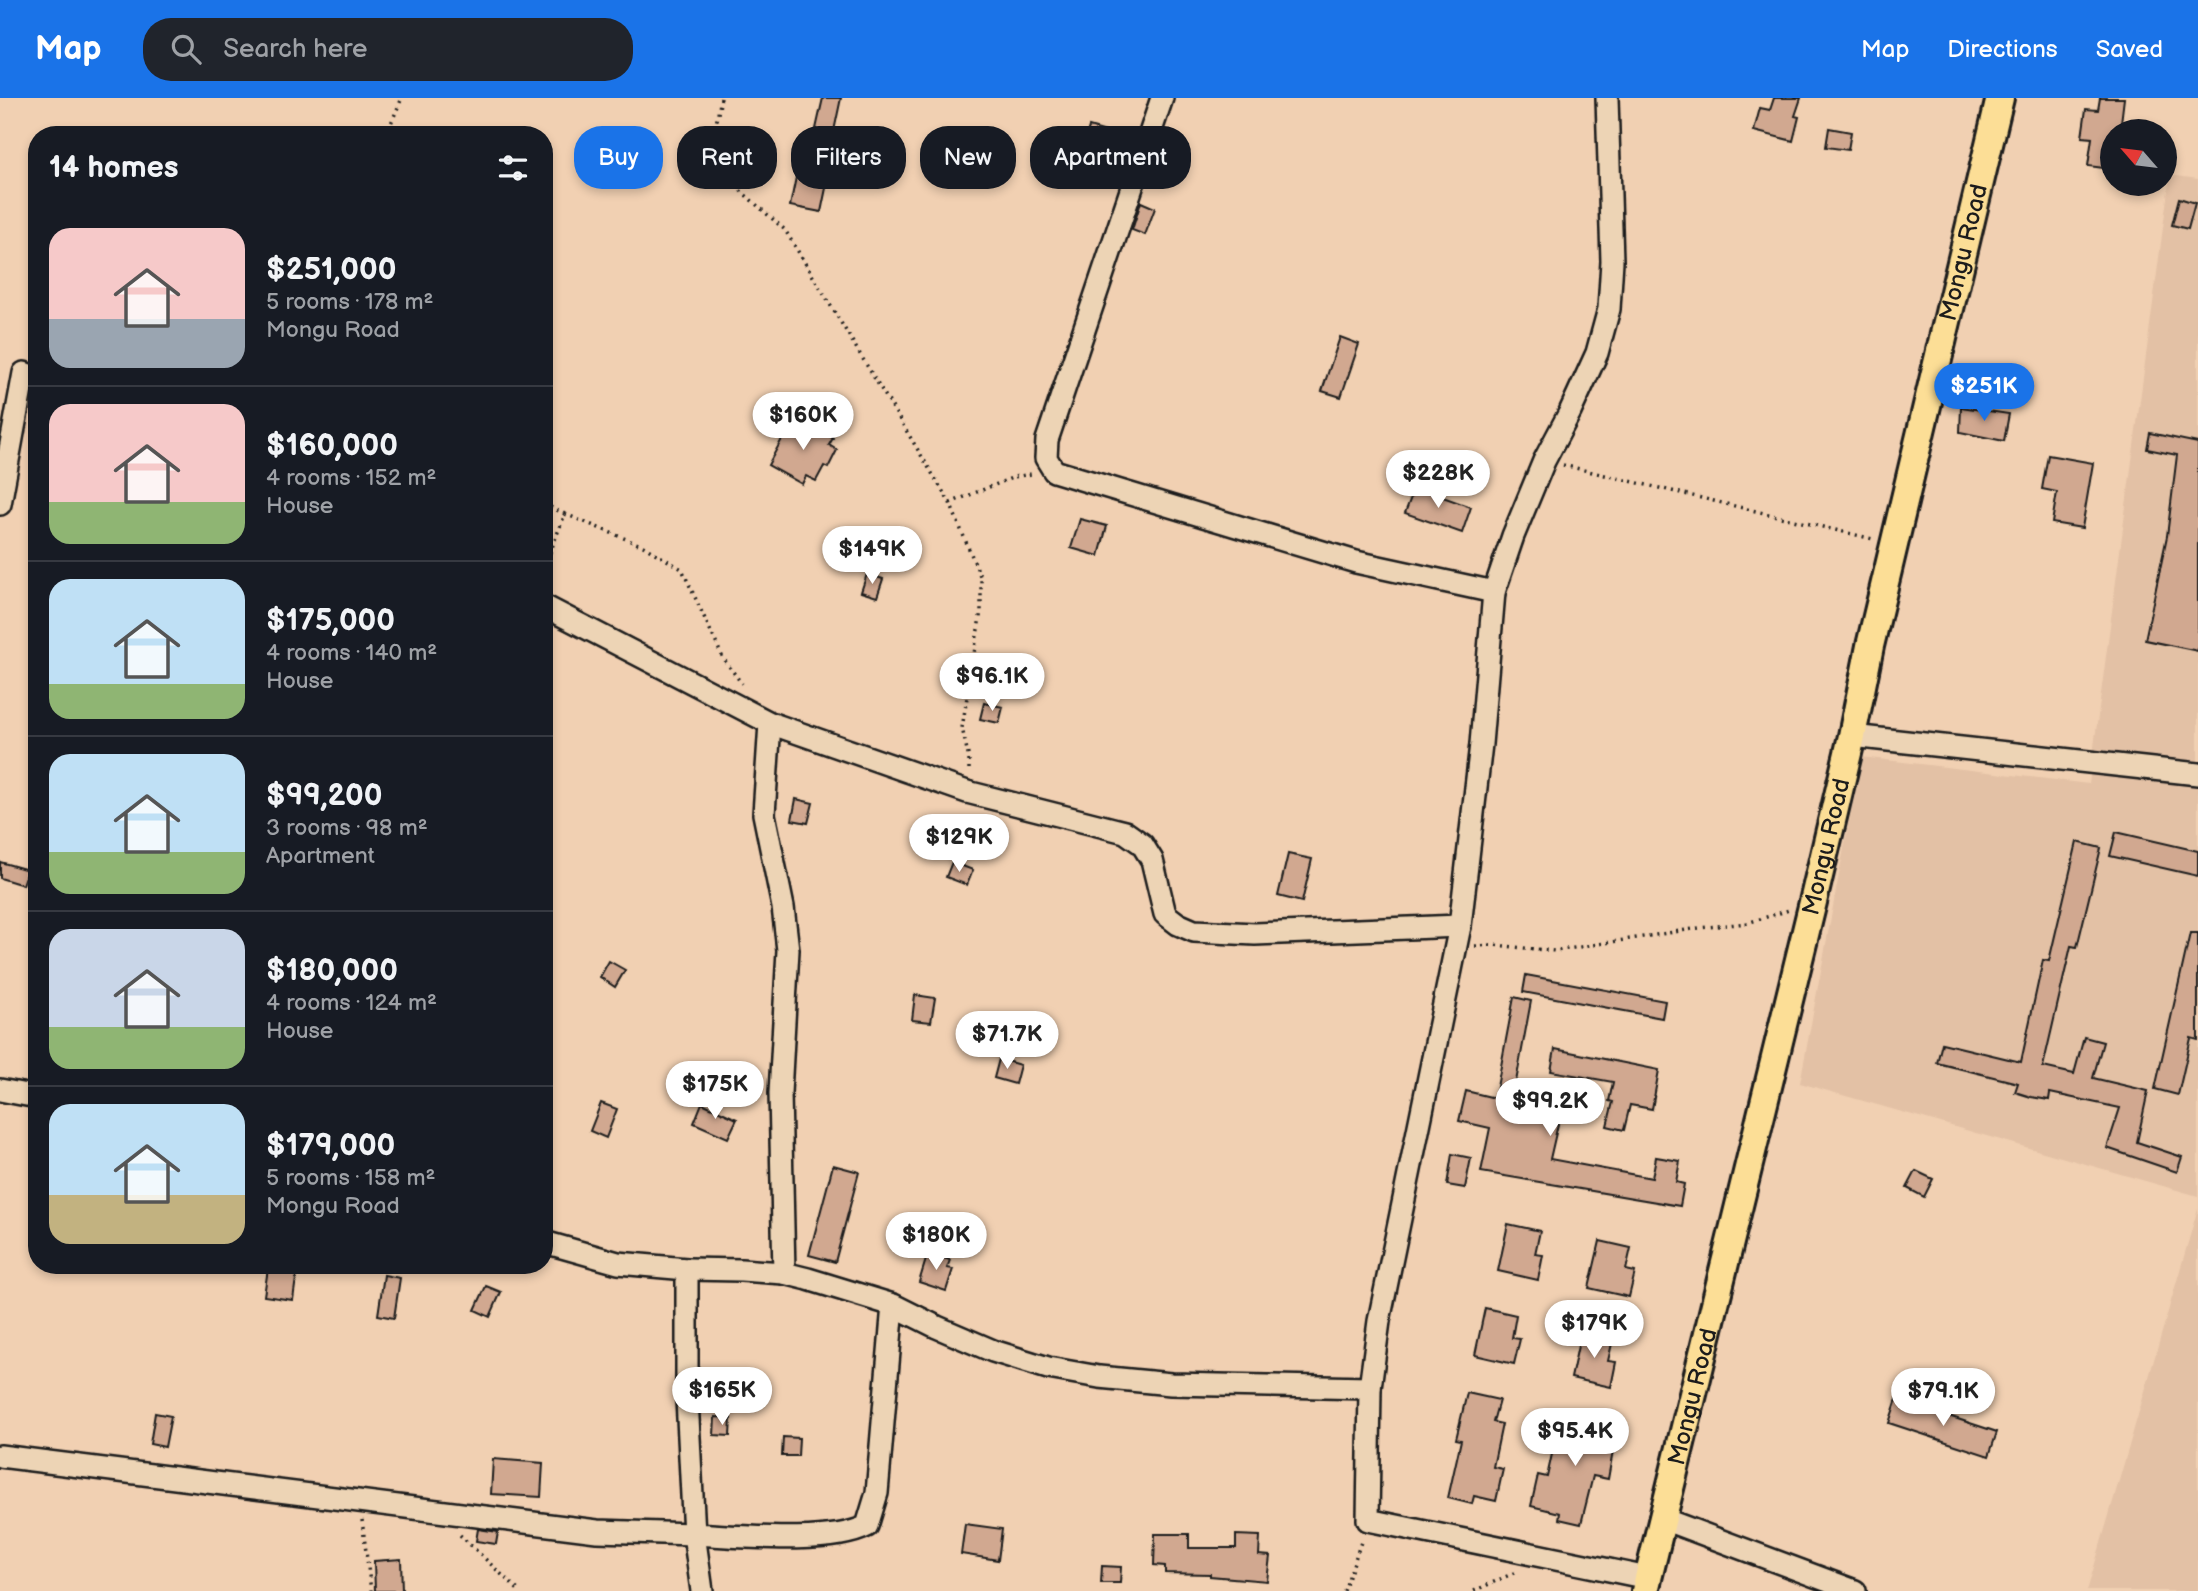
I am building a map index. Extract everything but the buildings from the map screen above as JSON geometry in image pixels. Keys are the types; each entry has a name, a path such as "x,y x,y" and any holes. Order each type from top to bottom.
{"main road":[{"name":"Mongu Road","path":"1647,1584 1813,902 1870,646 2000,98"}],"street":[{"path":"1162,98 1047,440 1046,458 1054,471 1356,562 1494,593"},
{"path":"1607,98 1612,261 1609,309 1597,353 1544,461 1513,536 1494,593 1481,744 1460,926 1380,1321 1370,1388 1368,1520 1549,1557 1647,1584"},
{"path":"0,504 24,373 28,375"},
{"path":"553,611 770,723 967,792 1125,832 1142,845 1152,860 1165,914 1194,931 1255,934 1460,926"},
{"path":"770,723 764,814 783,907 788,950 780,1093 784,1273"},
{"path":"1852,736 2198,774"},
{"path":"0,1090 28,1095"},
{"path":"553,1245 618,1263 784,1273 894,1305 937,1327 993,1350 1048,1368 1086,1375 1171,1384 1370,1388"},
{"path":"687,1269 687,1399 694,1534 702,1591"},
{"path":"0,1456 597,1531 750,1537 813,1536 856,1531 867,1526 877,1493 894,1305"},
{"path":"1663,1519 1855,1591"}],"path":[{"path":"390,126 402,98"},
{"path":"721,98 710,155 732,183 786,230 950,503 981,578 981,611 962,728 969,759 967,792"},
{"path":"1544,461 1895,544"},
{"path":"950,503 1014,477 1054,471"},
{"path":"553,508 643,546 682,569 723,658 747,691"},
{"path":"553,545 565,514"},
{"path":"1460,926 1468,947 1494,944 1555,951 1747,923 1813,902"},
{"path":"370,1503 362,1515 371,1591"},
{"path":"434,1511 519,1591"},
{"path":"1344,1591 1368,1520"},
{"path":"1475,1591 1549,1557"}],"shaded area":[{"path":"2177,176 2198,179 2198,1196 1800,1083 1861,757 2089,784 2167,196 2177,196"},
{"path":"2198,1208 2198,1591 2087,1591"}]}
